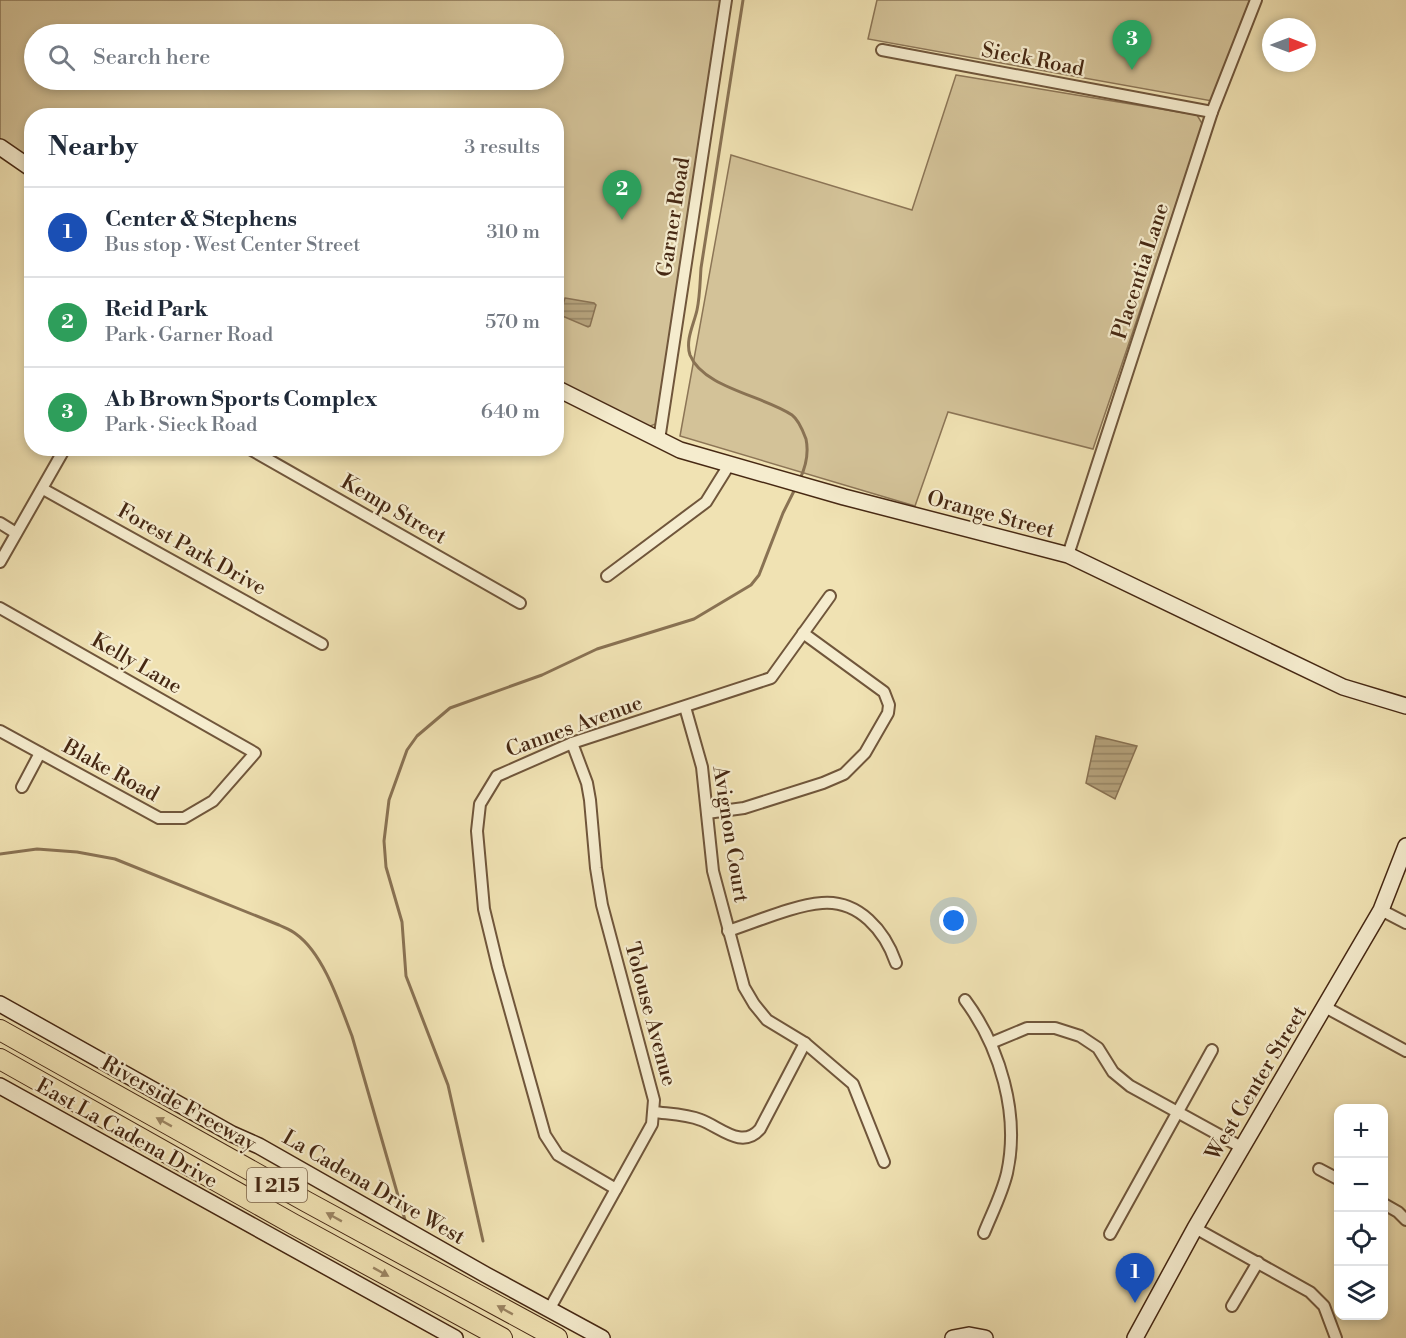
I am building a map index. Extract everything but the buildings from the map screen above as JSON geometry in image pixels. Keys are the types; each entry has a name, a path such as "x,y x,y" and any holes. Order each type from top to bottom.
{"highway":[{"name":"Riverside Freeway","path":"0,1030 556,1338"},
{"name":"I 215","path":"0,1059 501,1338"}],"main road":[{"path":"0,147 24,164"},
{"name":"Orange Street","path":"564,392 680,450 801,485 1068,555 1343,687 1406,706"},
{"name":"West Center Street","path":"1136,1338 1241,1147 1381,910 1406,846"},
{"name":"La Cadena Drive West","path":"0,1004 602,1338"},
{"name":"East La Cadena Drive","path":"0,1086 455,1338"},
{"path":"953,1338 969,1335 985,1338"}],"street":[{"name":"Garner Road","path":"659,440 726,0"},
{"name":"Placentia Lane","path":"1068,555 1212,112 1256,0"},
{"name":"Sieck Road","path":"882,50 1212,112"},
{"path":"0,562 61,456"},
{"name":"Kemp Street","path":"262,456 520,603"},
{"path":"607,576 706,502 729,465"},
{"name":"Forest Park Drive","path":"43,489 322,644"},
{"path":"0,523 16,533"},
{"name":"Cannes Avenue","path":"616,1189 558,1155 545,1135 484,909 477,831 480,804 497,776 572,743 771,678 830,596"},
{"name":"Kelly Lane","path":"0,608 255,753"},
{"path":"707,813 744,808 844,774 865,753 884,720 889,705 884,692 803,633"},
{"name":"Avignon Court","path":"685,707 702,767 713,871 744,987 767,1020 805,1043 853,1084 884,1162"},
{"name":"Blake Road","path":"0,731 159,818 184,818 213,801 255,753"},
{"name":"Tolouse Avenue","path":"550,1308 652,1124 654,1112 654,1100 598,888 587,783 572,743"},
{"path":"22,787 40,753"},
{"path":"728,931 804,907 824,903 835,904 858,911 868,919 886,940 896,963"},
{"path":"1381,910 1406,923"},
{"path":"965,1000 992,1043 1002,1072 1009,1114 1010,1145 1004,1181 999,1200 984,1233"},
{"path":"1325,1007 1406,1052"},
{"path":"992,1043 1027,1028 1055,1028 1080,1036 1098,1048 1113,1072 1130,1086 1241,1147"},
{"path":"654,1112 701,1119 739,1138 748,1138 760,1129 805,1043"},
{"path":"1110,1234 1212,1050"},
{"path":"1319,1169 1334,1177"},
{"path":"1388,1207 1406,1220"},
{"path":"1195,1228 1310,1292 1324,1306 1336,1338"},
{"path":"1232,1306 1258,1262"}],"shaded area":[{"path":"0,0 722,0 658,423 643,429 564,389 564,108 24,108 24,160 0,143"},
{"path":"877,0 1251,0 1212,101 868,39"},
{"path":"956,75 1197,115 1203,125 1093,449 948,412 915,506 680,436 731,155 912,210"},
{"path":"565,298 594,303 596,305 590,326 564,317"},
{"path":"1096,736 1137,746 1115,799 1086,783"}],"waterway":[{"path":"743,0 701,268 698,305 689,338 689,349 697,366 708,376 780,408 797,420 806,439 807,449 800,479"},
{"path":"483,1241 448,1085 406,976 402,922 386,867 384,841 389,800 407,750 417,736 450,708 542,675 597,649 694,619 751,585 759,575 783,513 796,487"},
{"path":"0,854 37,849 77,852 115,859 279,925 306,943 330,981 352,1036 405,1220"}],"place":[{"name":"Ab Brown Sports Complex","path":"1132,70"},
{"name":"Reid Park","path":"622,220"},
{"name":"Center & Stephens","path":"1135,1303"}]}
